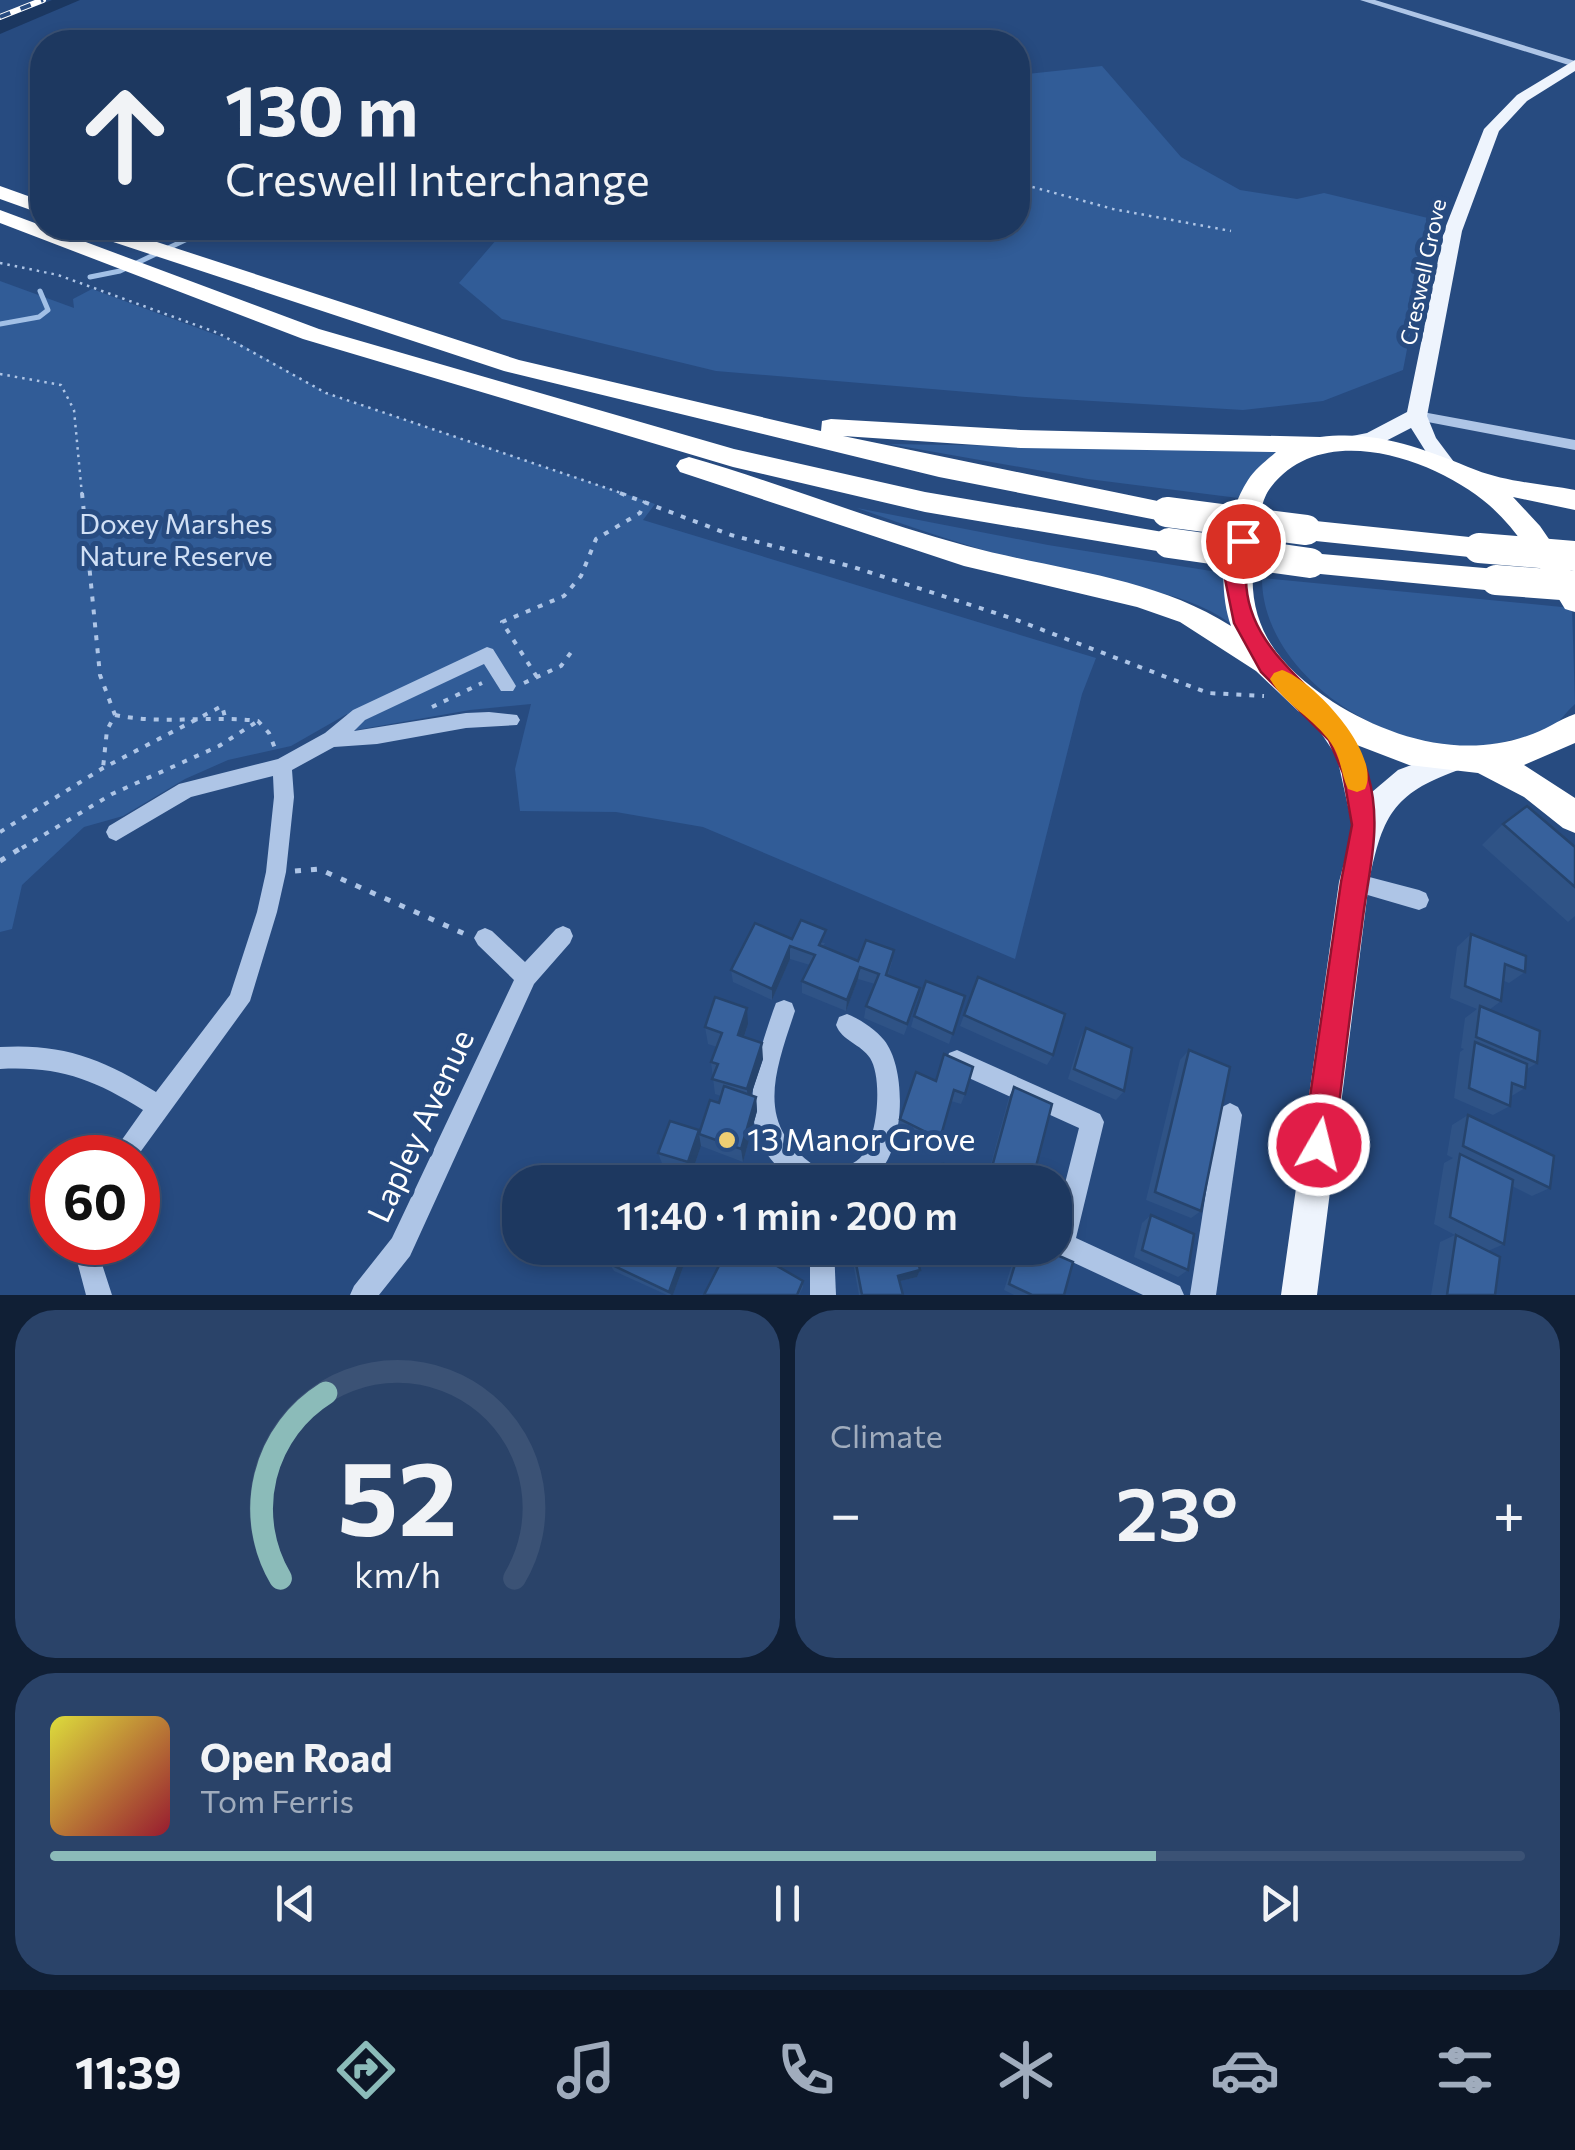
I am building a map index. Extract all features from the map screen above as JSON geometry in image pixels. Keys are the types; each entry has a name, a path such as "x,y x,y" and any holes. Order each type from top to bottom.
{"highway":[{"path":"0,192 30,203"},
{"path":"0,216 30,227"},
{"path":"66,240 311,334 538,403 562,428 729,468 1310,563 1575,586"},
{"path":"130,240 514,366 938,468 1167,512 1575,556"},
{"path":"724,418 745,415 832,427 974,437 1392,446 1473,479 1575,500"},
{"path":"1269,665 1245,623 1236,579 1250,503 1271,470 1292,456 1341,443"},
{"path":"729,468 964,556 1140,597 1216,628 1350,729 1397,748 1468,759 1536,787 1575,818"},
{"path":"1473,479 1520,520 1575,601"},
{"path":"1468,759 1526,751 1575,727"}],"main road":[{"name":"Creswell Grove","path":"1417,416 1454,231 1492,130 1522,98 1575,64"},
{"path":"1341,443 1372,439 1417,416 1426,440 1446,466"},
{"path":"1307,700 1350,754 1365,825"},
{"path":"1298,1295 1365,825 1376,804 1392,788 1429,767 1468,759"}],"street":[{"path":"1366,0 1575,64"},
{"path":"1417,416 1575,445"},
{"path":"116,832 186,790 282,766 332,740 359,715 487,654 508,688"},
{"path":"332,740 358,741 476,720 511,720"},
{"path":"139,1135 238,1001 268,912 276,872 284,797 282,766"},
{"path":"1354,882 1419,900"},
{"name":"Lapley Avenue","path":"363,1295 401,1246 526,976 563,936"},
{"path":"485,938 526,976"},
{"path":"784,1011 764,1080 763,1122 776,1151 790,1165"},
{"path":"847,1025 878,1049 890,1078 887,1120 870,1165"},
{"path":"0,1058 35,1055 102,1070 159,1107"},
{"path":"957,1061 1092,1122 1062,1244 1171,1295"},
{"path":"1203,1295 1230,1114"},
{"path":"91,1265 99,1295"},
{"path":"822,1265 823,1295"}],"path":[{"path":"1030,186 1113,209 1231,231"},
{"path":"0,263 58,274 218,334 326,393 646,500 731,534 853,567 1014,619 1208,694 1307,700"},
{"path":"0,374 61,385 74,410 100,675 115,715 107,730 103,768"},
{"path":"537,677 502,622 562,598 583,580 596,539 640,513 646,500"},
{"path":"508,688 561,666 572,651"},
{"path":"422,712 486,681"},
{"path":"0,832 103,768 222,706 225,717"},
{"path":"115,715 147,722 225,717 258,722 269,732 282,766"},
{"path":"0,861 112,794 218,746 258,722"},
{"path":"276,872 319,870 460,934 485,938"}],"green space":[{"path":"1102,66 1181,157 1240,190 1297,199 1324,193 1432,219 1403,370 1323,401 1243,410 1026,397 716,371 502,319 459,283 496,240 1030,240 1030,74"},
{"name":"Doxey Marshes Nature Reserve","path":"0,281 74,308 73,299 92,289 241,344 326,393 655,504 643,520 1096,658 1082,694 1015,959 703,827 616,812 520,811 515,769 531,704 470,710 356,730 347,714 291,746 228,760 185,779 123,816 84,827 22,885 12,929 0,932"},
{"path":"889,444 1291,450 1254,500 1088,479"},
{"path":"857,508 1048,545 1230,574 1240,631 1221,617 1178,598 1035,565"},
{"path":"1262,578 1572,608 1575,704 1543,734 1467,747 1427,742 1386,729 1348,709 1314,683 1287,652 1269,617"}],"building":[{"path":"1527,806 1575,847 1575,887 1503,824"},
{"path":"801,920 826,930 819,945 858,961 866,940 894,950 886,975 920,988 907,1024 866,1006 879,974 860,967 847,1000 802,981 815,955 790,946 772,989 731,970 755,923 792,939"},
{"path":"1471,934 1526,956 1525,972 1505,964 1501,1001 1465,986"},
{"path":"978,977 1065,1014 1053,1055 964,1015"},
{"path":"926,981 965,996 953,1034 914,1016"},
{"path":"715,997 747,1008 738,1035 762,1043 747,1089 712,1079 718,1064 711,1062 722,1033 705,1027"},
{"path":"1480,1006 1540,1031 1537,1063 1476,1037"},
{"path":"1086,1028 1132,1048 1124,1091 1074,1069"},
{"path":"1475,1042 1527,1064 1525,1088 1512,1083 1510,1106 1469,1088"},
{"path":"1189,1050 1230,1067 1201,1211 1155,1192"},
{"path":"944,1054 973,1067 965,1094 954,1090 940,1139 900,1119 916,1072 936,1081"},
{"path":"724,1086 756,1097 741,1149 699,1134 710,1100 719,1103"},
{"path":"1014,1087 1052,1104 1036,1165 993,1165"},
{"path":"1468,1115 1554,1156 1550,1188 1463,1146"},
{"path":"670,1121 699,1130 688,1162 658,1153"},
{"path":"1460,1154 1513,1180 1504,1244 1450,1217"},
{"path":"1151,1215 1194,1234 1188,1270 1142,1250"},
{"path":"1456,1235 1500,1257 1495,1295 1447,1295"},
{"path":"1073,1262 1064,1295 1032,1295 1009,1284 1015,1265"},
{"path":"612,1265 679,1265 669,1292"},
{"path":"719,1265 775,1265 803,1281 797,1295 704,1295"},
{"path":"856,1265 919,1265 920,1270 898,1276 903,1295 862,1295"}],"waterway":[{"path":"0,28 70,0"},
{"path":"90,277 120,271 185,240"},
{"path":"0,324 39,317 48,310 40,291"}],"railway":[{"path":"0,17 43,0"}],"slow traffic":[{"path":"1282,679 1315,706 1339,734 1350,754 1357,781"}],"place":[{"name":"13 Manor Grove","path":"727,1140"}],"route":[{"path":"1243,541 1236,579 1245,623 1269,665 1315,706 1339,734 1356,773 1365,825 1319,1145"}]}
